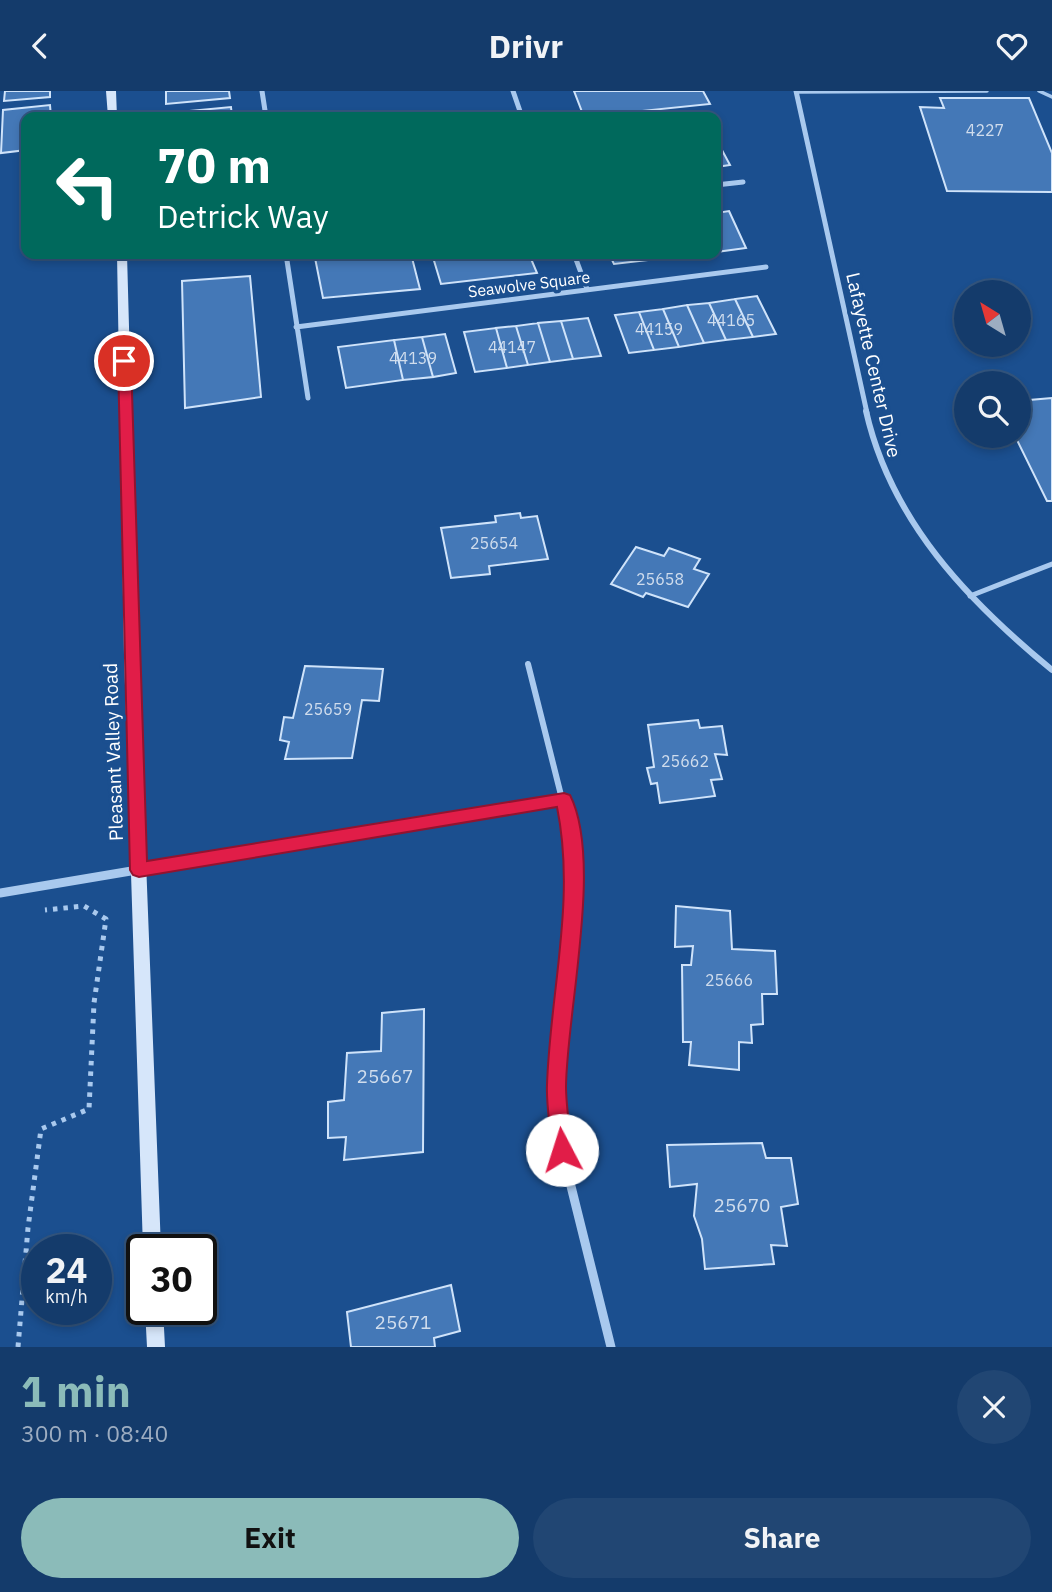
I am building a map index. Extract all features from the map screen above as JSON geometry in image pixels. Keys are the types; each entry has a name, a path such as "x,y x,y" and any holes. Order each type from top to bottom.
{"street":[{"path":"111,91 113,112"},
{"path":"262,91 265,112"},
{"path":"513,91 520,112"},
{"name":"Lafayette Center Drive","path":"796,91 873,441 887,481 910,523 941,565 969,596 1052,670"},
{"path":"721,184 743,182"},
{"name":"Pleasant Valley Road","path":"122,259 151,1234"},
{"path":"287,259 309,398"},
{"path":"576,259 587,289"},
{"name":"Seawolve Square","path":"296,327 766,267"},
{"path":"528,664 573,843 574,887 558,1099 562,1150 611,1347"},
{"path":"0,893 564,799"},
{"path":"155,1325 156,1347"}],"lane":[{"path":"796,91 987,91"},
{"path":"1039,91 1052,97"},
{"path":"969,596 1052,564"}],"path":[{"path":"18,1347 28,1228 41,1129 89,1109 94,1003 106,919 84,906 36,911"}],"building":[{"path":"5,91 50,91 50,97 4,101"},
{"path":"166,91 229,91 230,98 166,104"},
{"path":"574,91 703,91 710,104 632,112 582,112"},
{"path":"940,98 1029,98 1052,153 1052,192 947,191 920,107 944,108"},
{"path":"50,105 51,112 21,112 21,151 1,153 3,110"},
{"path":"231,107 232,112 179,112"},
{"path":"721,148 730,165 721,166"},
{"path":"729,211 746,248 721,251 721,212"},
{"path":"315,259 412,259 420,289 323,298"},
{"path":"434,259 531,259 537,273 441,284"},
{"path":"612,259 657,259 614,264"},
{"path":"250,276 261,397 185,408 182,281"},
{"path":"757,296 776,334 753,337 735,299"},
{"path":"735,299 753,337 726,340 709,303"},
{"path":"709,303 726,340 704,343 687,305"},
{"path":"687,305 704,343 679,347 663,309"},
{"path":"663,309 679,347 654,350 639,312"},
{"path":"639,312 654,350 629,353 615,315"},
{"path":"588,318 601,356 573,359 561,321"},
{"path":"561,321 573,359 550,362 538,323"},
{"path":"538,323 550,362 528,365 516,326"},
{"path":"516,326 528,365 507,368 496,328"},
{"path":"496,328 507,368 475,372 464,332"},
{"path":"445,334 456,373 433,377 422,337"},
{"path":"422,337 433,377 403,380 394,340"},
{"path":"394,340 403,380 346,388 338,347"},
{"path":"1052,398 1052,501 1047,501 1021,448 1031,448 1031,400"},
{"path":"520,513 521,518 537,516 548,559 489,566 490,574 451,578 441,528 496,522 495,516"},
{"path":"636,547 664,556 669,548 700,559 694,569 709,574 688,607 646,593 643,597 611,584"},
{"path":"305,666 383,669 379,701 362,700 352,758 285,759 289,742 280,740 284,717 293,718"},
{"path":"698,720 700,728 722,726 727,755 715,754 722,779 711,780 715,796 660,803 657,783 651,784 647,768 654,767 648,725"},
{"path":"676,906 730,911 732,949 775,951 777,994 762,994 763,1024 751,1025 752,1043 739,1042 739,1070 689,1065 691,1042 683,1042 682,965 691,965 693,946 675,947"},
{"path":"424,1009 423,1152 344,1160 346,1137 328,1138 328,1102 344,1100 347,1053 381,1051 382,1013"},
{"path":"762,1143 766,1158 791,1158 798,1204 781,1207 787,1246 771,1245 774,1264 705,1269 702,1239 694,1216 697,1184 670,1187 667,1145"},
{"path":"451,1285 460,1331 434,1338 435,1347 351,1347 347,1312"}],"route":[{"path":"124,361 139,870 564,799 573,843 574,887 556,1087 562,1150"}]}
